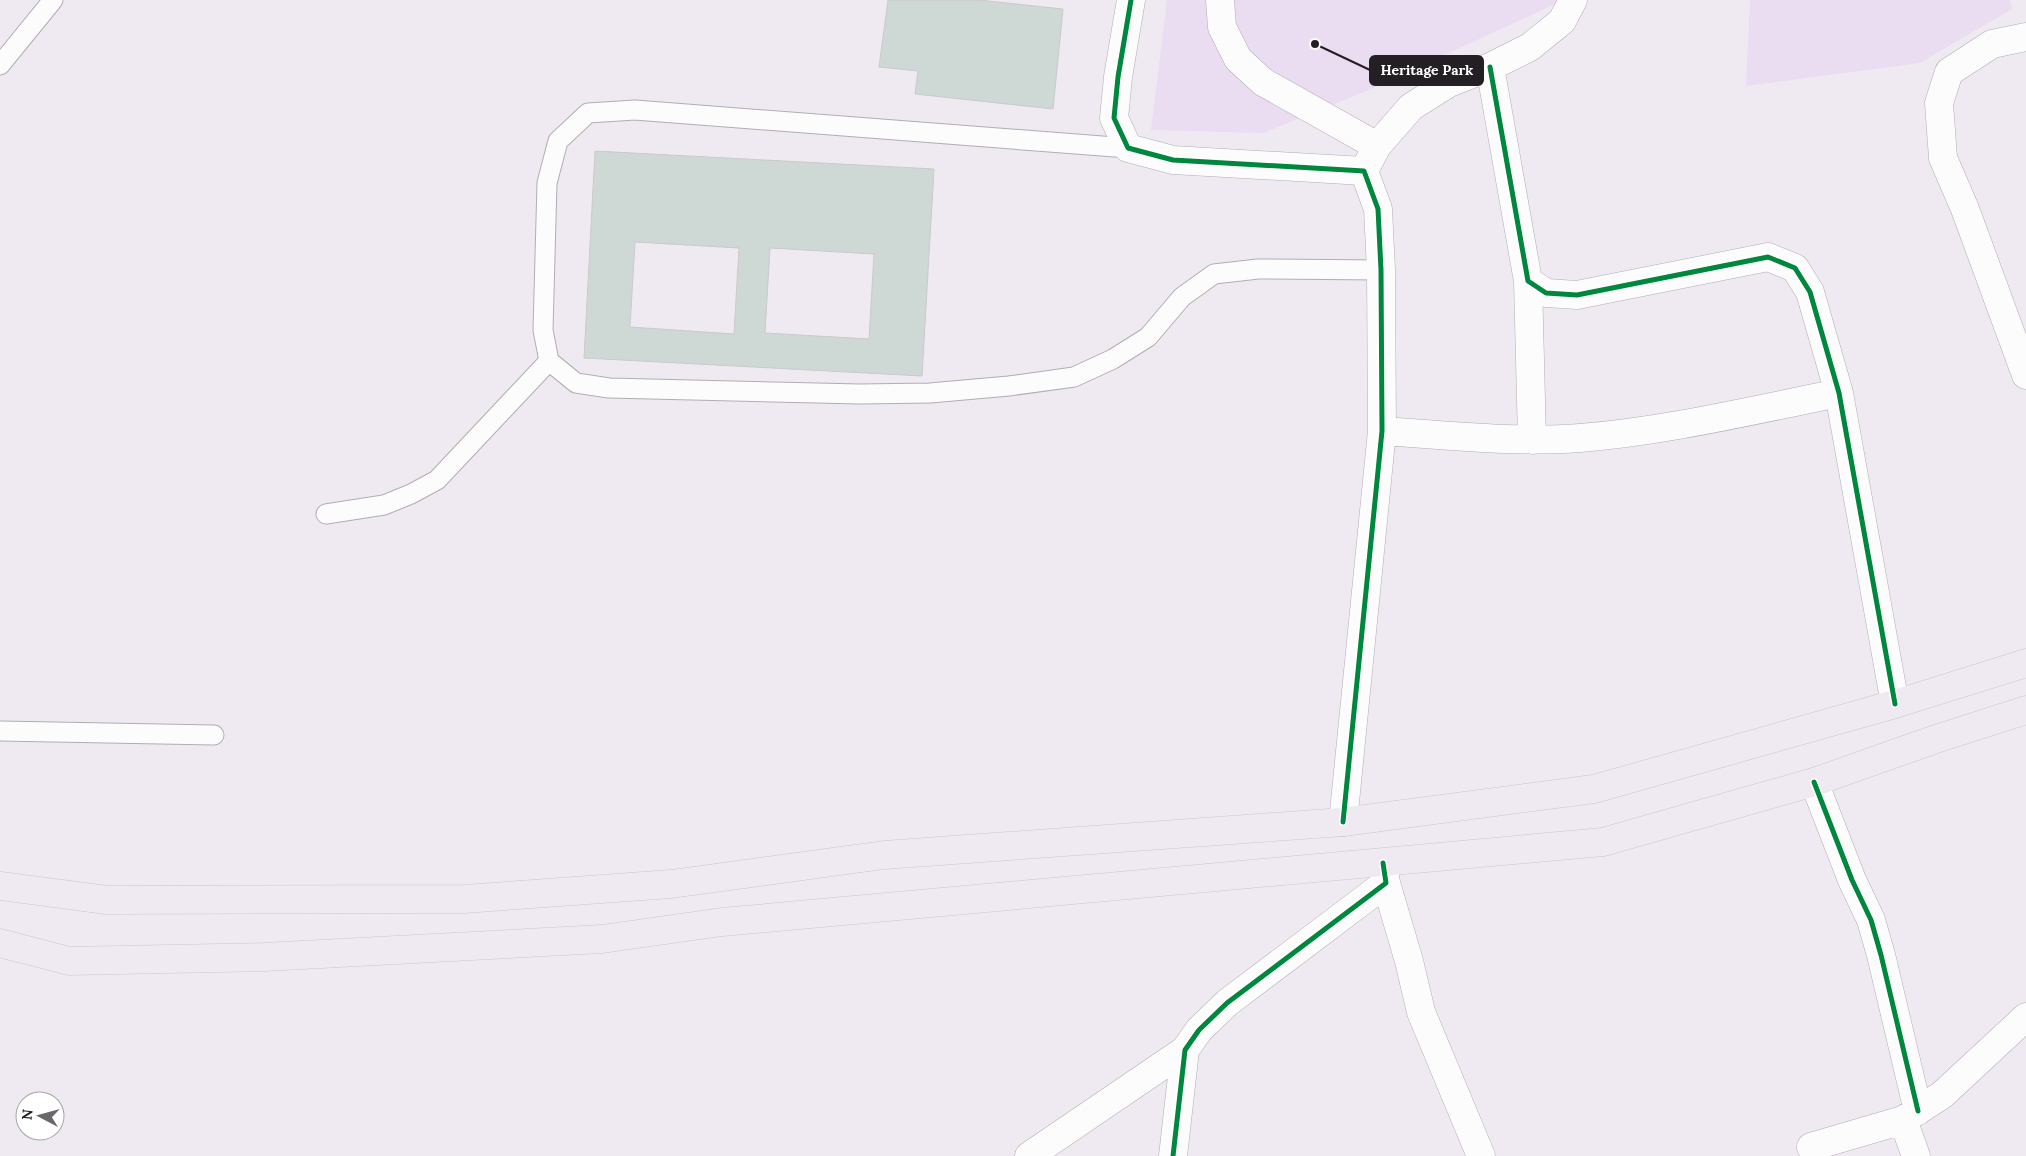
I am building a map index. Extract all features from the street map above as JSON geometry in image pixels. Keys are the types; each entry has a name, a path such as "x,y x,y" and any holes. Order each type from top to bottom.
{"main road":[{"path":"0,886 107,900 464,899 671,884 884,855 1343,822 1594,789 1895,704 2026,663"},
{"path":"0,943 69,962 264,957 602,939 722,922 1384,873 1603,842 1814,782 2026,710"}],"street":[{"path":"1131,0 1118,77 1114,118 1128,148 1173,160 1364,171"},
{"path":"1220,0 1222,27 1238,59 1263,82 1377,146"},
{"path":"1343,822 1382,431 1381,270 1378,209 1364,171 1377,146 1411,107 1449,83 1490,67 1530,47 1562,21 1573,0"},
{"path":"2026,37 1992,44 1949,72 1939,103 1943,158 1965,210 2026,375"},
{"path":"1490,67 1528,281 1532,440"},
{"path":"1528,281 1546,293 1577,295 1768,258 1795,268 1810,292 1839,393 1895,704"},
{"path":"1382,431 1532,440 1579,438 1635,432 1839,393"},
{"path":"1814,782 1852,880 1871,920 1881,955 1916,1156"},
{"path":"1029,1156 1185,1050 1199,1030 1227,1003 1384,873 1409,961 1421,1012 1481,1156"},
{"path":"1811,1147 1910,1115 1942,1095 2026,1017"},
{"path":"1173,1156 1185,1050"}],"lane":[{"path":"0,65 53,0"},
{"path":"1128,148 635,110 588,112 558,142 546,182 543,330 549,361 576,383 609,388 860,394 930,393 1009,386 1074,377 1113,359 1148,338 1182,297 1214,274 1258,269 1381,270"},
{"path":"326,514 384,505 437,480 549,361"},
{"path":"0,731 214,735"}],"shaded area":[{"path":"1167,0 1564,0 1371,89 1263,133 1151,130"},
{"path":"1750,0 2010,0 2012,9 1920,63 1746,86"}],"building":[{"path":"888,0 979,0 1063,9 1053,109 915,94 918,71 879,67"},
{"path":"595,151 934,169 922,376 584,358","holes":["635,242 739,248 734,334 630,327","770,248 874,254 869,339 765,333"]}],"cycle path":[{"path":"1131,0 1118,77 1114,118 1128,148 1173,160 1364,171 1378,209 1381,270 1382,431 1343,822"},
{"path":"1490,67 1528,281 1546,293 1577,295 1768,257 1795,268 1810,292 1839,393 1895,704"},
{"path":"1814,782 1852,880 1871,920 1918,1111"},
{"path":"1173,1156 1185,1050 1199,1030 1227,1003 1386,883 1383,863"}],"place":[{"name":"Heritage Park","path":"1315,44"}]}
